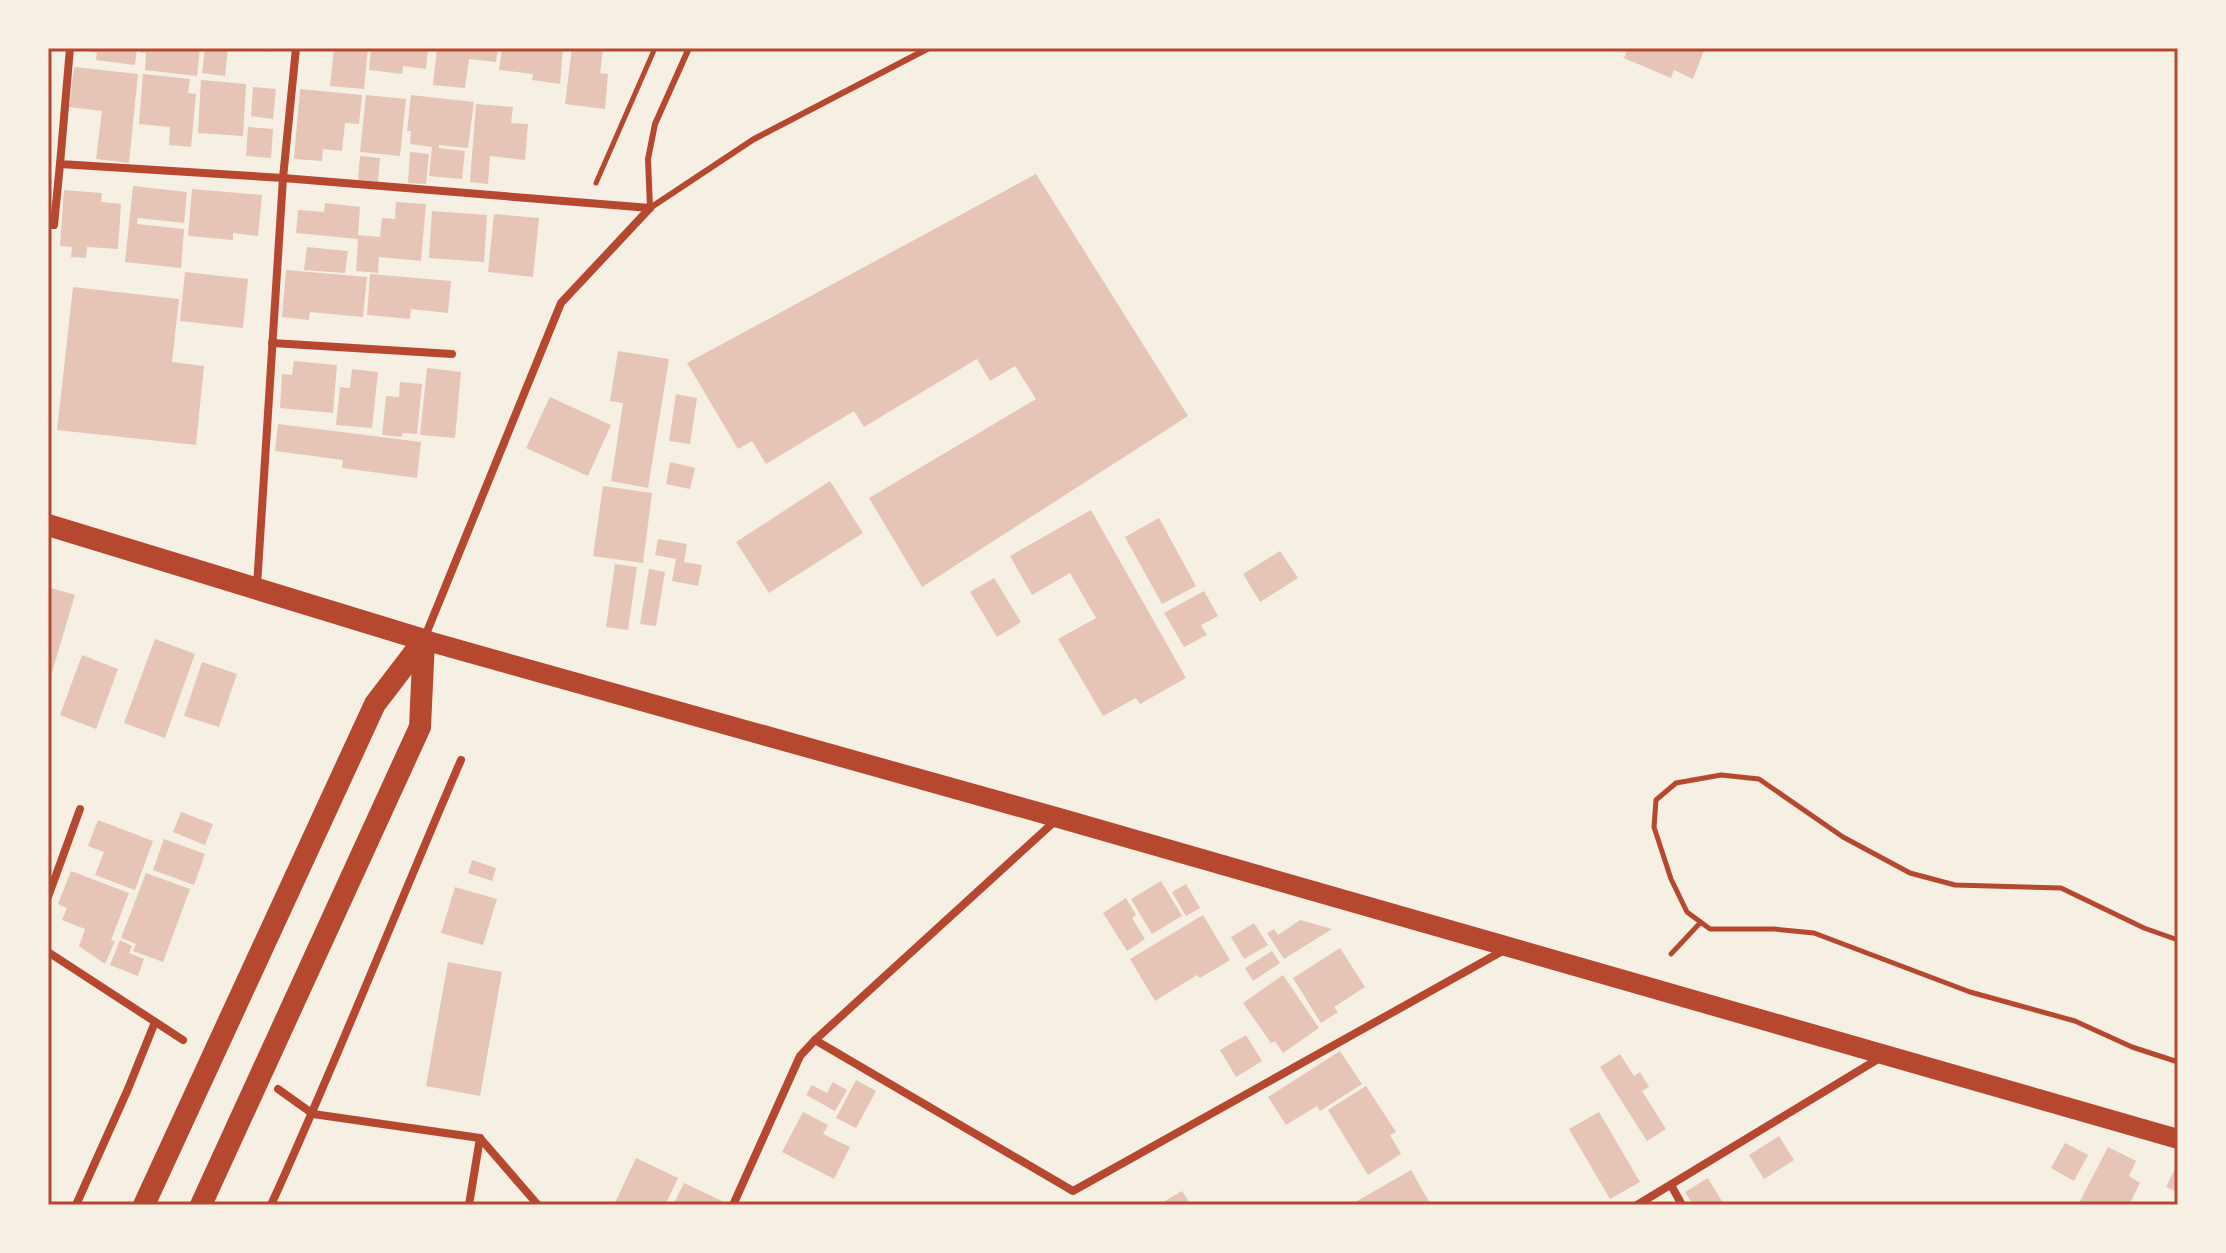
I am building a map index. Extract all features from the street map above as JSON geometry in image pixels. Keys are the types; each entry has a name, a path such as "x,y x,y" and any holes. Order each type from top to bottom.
{"highway":[{"path":"48,525 424,640"},
{"path":"144,1205 375,704 424,640"},
{"path":"201,1205 420,727 424,640"}],"main road":[{"path":"424,640 1511,946 2178,1139"}],"street":[{"path":"48,225 54,225 70,48"},
{"path":"257,589 283,178 296,48"},
{"path":"60,164 283,178 650,208"},
{"path":"424,640 561,303 650,208"},
{"path":"272,343 452,354"},
{"path":"271,1205 313,1114 461,760"},
{"path":"48,897 80,809"},
{"path":"733,1205 800,1056 1059,818"},
{"path":"815,1040 1073,1191 1511,946"},
{"path":"48,952 183,1040"},
{"path":"76,1205 155,1022"},
{"path":"1637,1205 1883,1056"},
{"path":"278,1089 313,1114 480,1138 538,1205"},
{"path":"469,1205 480,1138"},
{"path":"1671,1185 1682,1205"}],"lane":[{"path":"650,208 648,159 655,124 689,48"},
{"path":"650,208 754,139 929,48"}],"path":[{"path":"587,203 655,48"},
{"path":"2178,940 2144,928 2061,888 1955,885 1910,873 1843,837 1759,779 1721,775 1676,783 1656,800 1654,827 1671,879 1687,912 1710,929 1774,929 1814,933 1970,992 2075,1021 2132,1047 2178,1062"},
{"path":"1671,954 1700,923"}],"building":[{"path":"86,48 137,48 135,65 96,60 97,53 85,51"},
{"path":"139,48 200,48 197,76 145,70 146,53 139,52"},
{"path":"205,48 228,48 225,76 202,73"},
{"path":"271,48 271,52 251,50"},
{"path":"334,48 368,48 364,89 330,86"},
{"path":"371,48 428,48 426,69 403,66 402,74 369,70"},
{"path":"437,48 498,48 496,62 469,59 465,88 433,85"},
{"path":"502,48 563,48 560,84 532,80 533,74 499,70"},
{"path":"572,48 603,49 600,73 608,74 605,109 565,104"},
{"path":"1628,48 1705,48 1693,79 1674,70 1671,78 1624,58"},
{"path":"74,67 138,74 129,163 96,159 102,111 69,107"},
{"path":"143,74 190,79 188,93 196,94 191,147 169,145 170,127 139,124"},
{"path":"201,80 246,84 243,136 198,133"},
{"path":"253,87 276,89 273,119 251,116"},
{"path":"300,89 362,95 359,124 345,123 342,151 323,149 322,161 294,159"},
{"path":"366,95 406,99 400,156 360,152"},
{"path":"411,95 474,102 468,148 439,145 439,148 465,151 462,179 429,176 432,147 410,144 411,131 407,131"},
{"path":"476,104 513,107 511,123 528,124 525,160 490,156 488,184 470,182"},
{"path":"248,127 273,129 271,158 246,156"},
{"path":"410,152 429,154 426,184 408,183"},
{"path":"360,156 380,158 378,182 358,180"},
{"path":"1036,174 1188,416 922,587 869,498 1036,399 1015,366 990,381 977,359 864,427 854,411 766,464 752,441 738,449 687,363"},
{"path":"133,186 187,192 184,223 138,218 137,224 184,229 181,268 125,262"},
{"path":"192,189 262,195 258,236 233,233 233,240 188,236"},
{"path":"64,190 102,193 101,202 121,204 118,249 87,247 86,258 71,257 72,247 60,246"},
{"path":"396,202 426,204 421,261 379,257 378,273 356,271 358,239 296,233 298,210 324,212 325,203 360,207 358,235 380,237 382,218 395,219"},
{"path":"432,211 487,215 484,262 429,258"},
{"path":"494,214 539,218 533,277 488,272"},
{"path":"307,247 348,251 345,273 304,270"},
{"path":"286,270 367,277 363,317 310,312 309,320 282,317"},
{"path":"185,272 248,279 243,328 180,321"},
{"path":"370,274 451,281 448,313 411,309 410,319 367,315"},
{"path":"73,287 179,299 172,362 204,366 196,445 57,430"},
{"path":"618,351 669,359 648,488 611,481 623,403 610,401"},
{"path":"294,361 337,365 333,413 280,408 282,374 292,375"},
{"path":"427,368 461,372 455,438 420,435"},
{"path":"352,369 378,372 372,428 336,425 340,387 350,388"},
{"path":"400,382 422,384 417,434 402,433 402,437 382,435 386,396 399,397"},
{"path":"676,394 697,398 690,444 669,441"},
{"path":"550,397 611,425 588,476 526,448"},
{"path":"278,424 421,442 417,478 342,468 343,460 275,451"},
{"path":"670,462 695,468 690,489 666,484"},
{"path":"830,481 863,533 769,593 736,542"},
{"path":"603,486 652,493 643,563 593,556"},
{"path":"1091,510 1186,678 1140,704 1136,698 1103,716 1058,639 1096,618 1070,573 1032,595 1010,556"},
{"path":"1159,518 1196,586 1162,604 1125,537"},
{"path":"658,539 687,544 684,562 702,565 698,586 672,581 676,559 655,555"},
{"path":"1280,551 1298,578 1260,602 1243,574"},
{"path":"615,564 637,567 628,630 606,627"},
{"path":"649,569 665,572 656,626 640,624"},
{"path":"994,578 1021,622 997,637 970,592"},
{"path":"48,587 75,595 49,682 48,682"},
{"path":"1204,591 1218,616 1201,625 1207,635 1184,647 1164,613"},
{"path":"155,639 195,654 165,738 124,723"},
{"path":"82,655 118,669 96,729 60,715"},
{"path":"202,662 237,674 219,727 184,716"},
{"path":"181,812 213,824 205,845 173,832"},
{"path":"98,820 153,841 135,890 95,875 104,852 88,846"},
{"path":"164,839 205,854 194,885 153,870"},
{"path":"472,860 496,868 492,881 468,873"},
{"path":"71,871 129,893 105,964 79,946 85,929 62,920 67,908 58,904"},
{"path":"146,873 190,889 163,962 133,951 136,944 121,938"},
{"path":"1161,881 1182,916 1152,934 1131,899"},
{"path":"1186,884 1200,908 1186,916 1172,892"},
{"path":"455,887 497,899 483,945 441,933"},
{"path":"1126,898 1136,915 1132,918 1145,939 1127,951 1103,913"},
{"path":"1203,915 1230,960 1200,978 1197,975 1155,1001 1130,959"},
{"path":"1300,920 1332,929 1284,959 1267,933 1274,929 1278,935"},
{"path":"1254,923 1268,945 1244,959 1231,937"},
{"path":"120,940 132,946 129,953 144,959 138,976 110,965"},
{"path":"1340,948 1365,987 1334,1007 1338,1012 1321,1023 1293,978"},
{"path":"1272,951 1280,963 1253,981 1245,968"},
{"path":"448,962 502,972 480,1096 426,1086"},
{"path":"1283,975 1319,1028 1283,1053 1275,1041 1271,1043 1243,1003"},
{"path":"1246,1035 1262,1061 1236,1077 1220,1050"},
{"path":"1340,1051 1362,1084 1320,1111 1317,1106 1286,1125 1268,1097"},
{"path":"1620,1054 1634,1076 1640,1072 1649,1087 1642,1091 1666,1129 1647,1141 1600,1067"},
{"path":"856,1080 876,1091 856,1128 836,1118"},
{"path":"833,1082 847,1090 835,1111 806,1095 812,1085 827,1093"},
{"path":"1366,1086 1396,1132 1390,1135 1401,1154 1368,1175 1328,1110"},
{"path":"803,1112 828,1125 823,1134 850,1147 834,1179 782,1152"},
{"path":"1599,1112 1640,1182 1610,1199 1569,1129"},
{"path":"1779,1136 1794,1160 1764,1179 1749,1155"},
{"path":"2065,1143 2088,1155 2074,1181 2051,1168"},
{"path":"2108,1147 2136,1161 2129,1176 2140,1183 2129,1205 2078,1205"},
{"path":"636,1158 678,1178 665,1205 614,1205"},
{"path":"2178,1162 2178,1192 2166,1187"},
{"path":"1411,1170 1431,1205 1350,1205"},
{"path":"1708,1178 1723,1203 1693,1205 1685,1192"},
{"path":"684,1183 722,1201 720,1205 673,1205"},
{"path":"1182,1191 1191,1205 1158,1205"}]}
